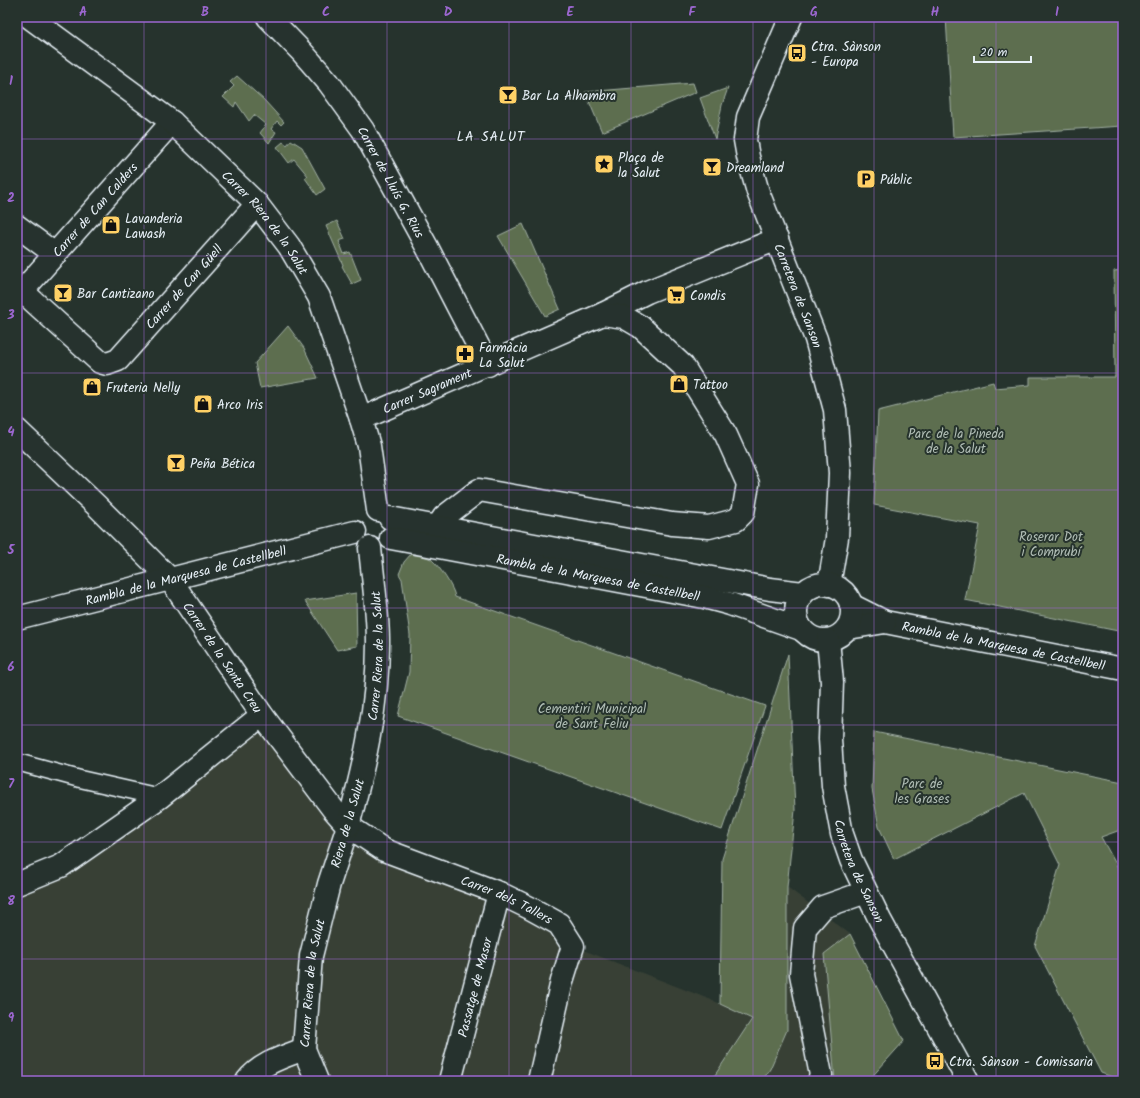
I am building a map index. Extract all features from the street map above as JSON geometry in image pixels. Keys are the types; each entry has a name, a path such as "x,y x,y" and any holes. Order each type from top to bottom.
{"street":[{"name":"Carrer Riera de la Salut","path":"29,17 172,122 257,204 289,246 319,297 362,419 387,522"},
{"name":"Carrer de Lluís G. Rius","path":"268,17 320,73 363,130 413,221 488,365"},
{"name":"Carretera de Sanson","path":"792,17 748,117 745,140 748,157 758,192 816,339 835,410 840,473 837,538 829,585"},
{"name":"Carrer de Can Calders","path":"19,294 172,122"},
{"name":"Carrer de Can Güell","path":"19,294 100,362 108,367 118,360 257,204"},
{"path":"17,226 55,254"},
{"name":"Carrer Sagrament","path":"362,419 603,314 647,292 777,239"},
{"path":"437,527 444,518 479,490 672,524 709,527 736,520 743,513 748,484 726,435 683,366 640,327 624,317 603,314"},
{"name":"Carrer de la Santa Creu","path":"21,438 97,506 170,579 262,716 333,809 348,826"},
{"path":"371,511 387,522 382,548 370,548 361,544 357,539 355,526 358,519 364,514 371,511"},
{"name":"Rambla de la Marquesa de Castellbell","path":"387,522 437,527 770,589 803,593"},
{"name":"Rambla de la Marquesa de Castellbell","path":"387,522 704,596 802,629"},
{"name":"Rambla de la Marquesa de Castellbell","path":"17,618 355,532"},
{"name":"Carrer Riera de la Salut","path":"364,762 373,717 378,643 377,614 370,548"},
{"path":"821,584 829,585 839,590 846,596 851,605 852,616 848,628 843,634 828,640 814,637 802,629 797,619 796,610 797,604 803,593 811,587 821,584"},
{"name":"Rambla de la Marquesa de Castellbell","path":"851,605 885,622 1123,669"},
{"name":"Rambla de la Marquesa de Castellbell","path":"848,628 885,622"},
{"name":"Carretera de Sanson","path":"828,640 832,682 830,739 833,786 842,834 848,854 866,892 968,1081"},
{"path":"17,884 61,866 160,797 262,716"},
{"path":"17,762 80,779 160,797"},
{"name":"Riera de la Salut","path":"329,884 348,826 364,762"},
{"name":"Carrer dels Tallers","path":"348,826 384,850 499,893 558,924 573,946 562,981 539,1081"},
{"name":"Carrer Riera de la Salut","path":"317,1081 304,1049 311,956 329,884"},
{"path":"819,1081 821,1075 801,974 805,928 823,907 866,892"},
{"name":"Passatge de Masor","path":"450,1081 499,893"},
{"path":"247,1081 252,1075 271,1062 304,1049"}],"shaded area":[{"path":"262,715 348,826 499,893 573,946 714,1001 752,1018 711,1081 17,1081 17,881 63,859"},
{"path":"787,887 850,934 824,954 835,1081 762,1081 770,1069 787,1030"}],"green space":[{"path":"946,17 1123,17 1123,126 953,137"},
{"path":"237,76 264,100 284,122 281,125 277,121 271,129 276,132 269,143 260,133 266,125 254,115 249,121 236,102 234,107 223,97 234,86 230,82"},
{"path":"693,83 696,92 602,132 585,92"},
{"path":"728,88 722,105 715,139 700,98"},
{"path":"291,140 302,147 325,189 317,195 305,178 308,176 294,159 289,163 277,147 283,142 287,145"},
{"path":"337,221 345,239 339,241 344,254 350,252 361,280 352,284 342,266 343,265 326,226"},
{"path":"523,224 560,309 545,316 498,236"},
{"name":"Roserar Dot i Comprubí","path":"1123,270 1123,632 965,600 980,525 874,505 878,411 993,382 995,388 1030,385 1030,377 1115,377 1114,271"},
{"path":"288,326 304,348 318,378 260,388 255,363"},
{"name":"Cementiri Municipal de Sant Feliu","path":"411,554 432,560 439,567 446,578 455,597 765,706 722,830 398,716 409,672 410,635 402,579 399,574 404,562"},
{"path":"356,593 357,646 337,650 305,601"},
{"path":"788,654 795,810 787,887 787,1030 770,1069 762,1081 711,1081 752,1019 720,1004 722,859"},
{"name":"Parc de les Grases","path":"874,732 1123,782 1123,829 1101,837 1123,877 1123,1081 1101,1073 1035,946 1060,865 1024,793 894,859 879,827 872,789"},
{"path":"850,934 904,1041 868,1081 835,1081 824,954"}],"place":[{"name":"Ctra. Sànson - Europa","path":"797,53"},
{"name":"Bar La Alhambra","path":"508,95"},
{"name":"Plaça de la Salut","path":"604,164"},
{"name":"Dreamland","path":"712,167"},
{"name":"Públic","path":"866,179"},
{"name":"Lavanderia Lawash","path":"111,225"},
{"name":"Bar Cantizano","path":"63,293"},
{"name":"Condis","path":"676,295"},
{"name":"Farmàcia La Salut","path":"465,354"},
{"name":"Tattoo","path":"679,384"},
{"name":"Fruteria Nelly","path":"92,387"},
{"name":"Arco Iris","path":"203,404"},
{"name":"Peña Bética","path":"176,463"},
{"name":"Ctra. Sànson - Comissaria","path":"935,1061"}],"district":[{"name":"LA SALUT","path":"491,136"}],"park label":[{"name":"Parc de la Pineda de la Salut","path":"956,440"}]}
